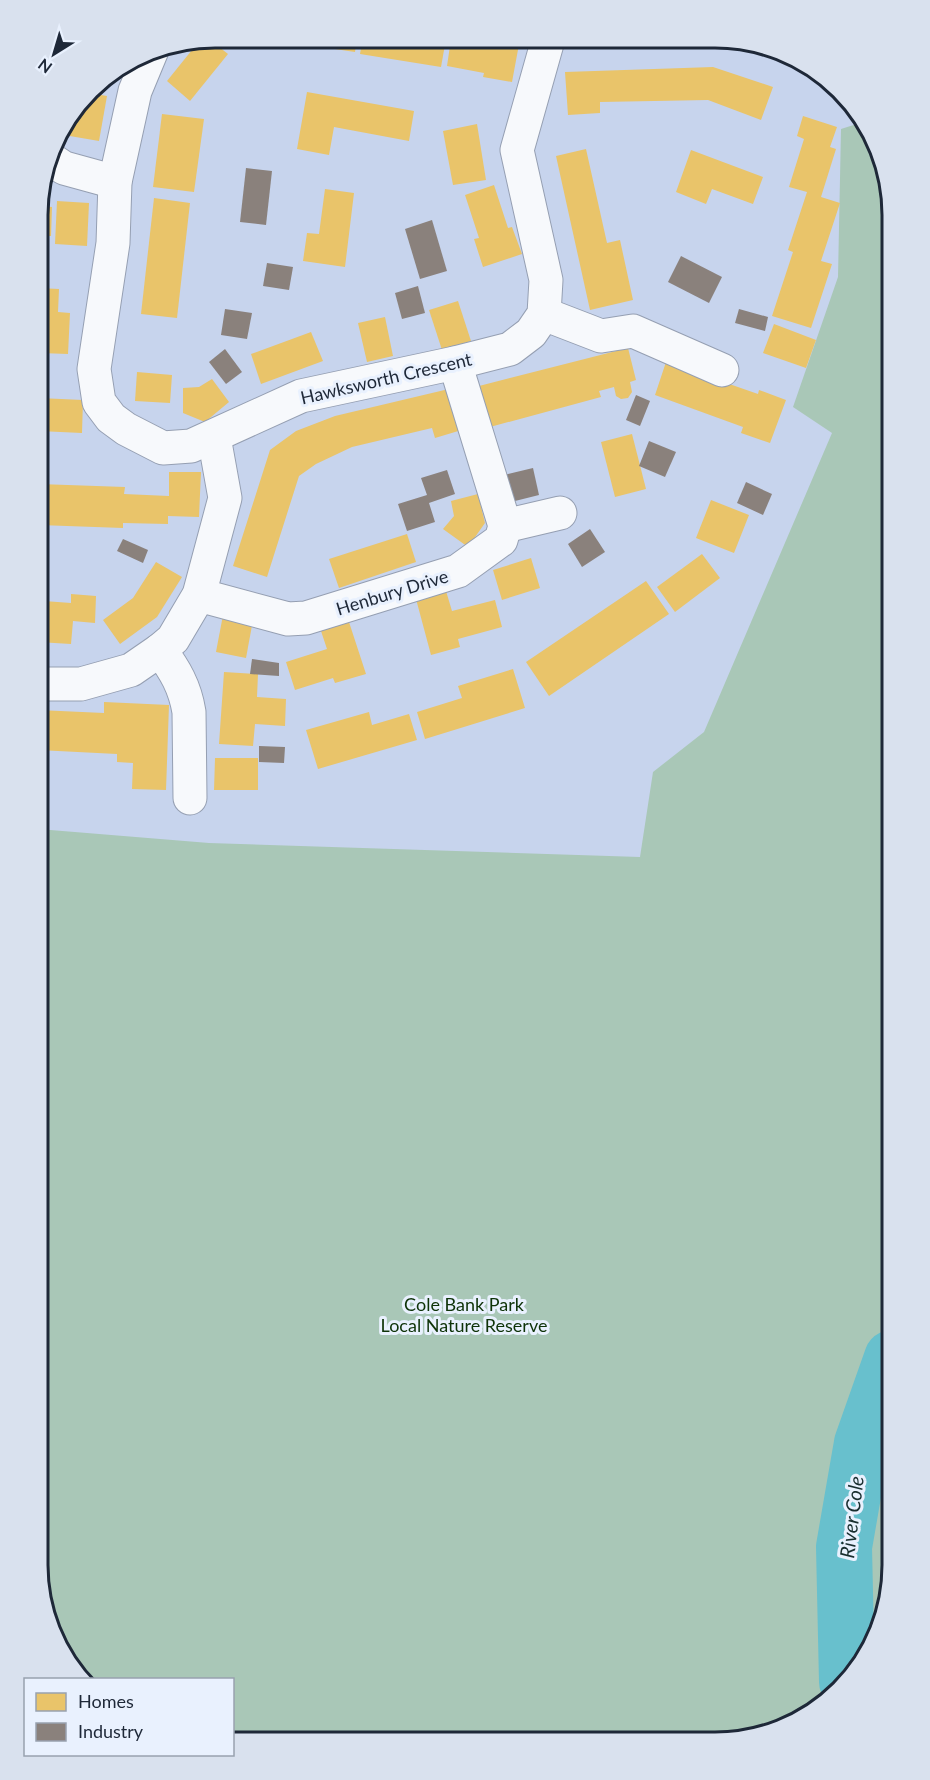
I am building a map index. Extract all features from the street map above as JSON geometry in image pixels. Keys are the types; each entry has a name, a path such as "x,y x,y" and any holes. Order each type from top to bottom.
{"street":[{"path":"546,48 517,150 546,280 544,314 601,336 633,331 722,370"},
{"name":"Hawksworth Crescent","path":"147,63 135,91 115,182 113,243 94,369 99,402 111,418 126,429 163,448 191,446 301,396 510,349 531,333 544,314"},
{"path":"56,163 64,168 115,182"},
{"path":"455,363 505,526 560,513"},
{"path":"48,684 81,684 131,670 173,639 200,595 225,498 214,437"},
{"name":"Henbury Drive","path":"200,595 288,619 306,618 458,571 501,540 505,526"},
{"path":"160,650 177,673 187,698 190,798"}],"green space":[{"name":"Cole Bank Park Local Nature Reserve","path":"855,124 865,141 879,182 882,215 882,1576 879,1598 865,1639 848,1667 817,1698 789,1715 737,1731 234,1732 234,1678 92,1678 82,1667 65,1639 51,1598 48,1576 48,830 209,843 640,857 653,772 704,732 832,433 793,407 838,277 841,129"}],"building: Homes":[{"path":"220,48 228,54 190,101 167,81 192,50"},
{"path":"328,48 356,48 355,52"},
{"path":"361,48 444,48 441,67 360,54"},
{"path":"450,48 518,48 512,82 483,77 484,73 447,66"},
{"path":"713,67 773,87 761,120 708,100 600,102 600,113 568,115 565,72"},
{"path":"307,92 414,111 409,141 334,127 329,155 297,149"},
{"path":"99,95 107,96 99,141 68,136 82,113"},
{"path":"162,114 204,119 194,192 153,187"},
{"path":"803,116 837,127 830,147 836,149 821,197 840,203 821,261 832,264 811,328 772,316 793,252 788,250 807,192 789,187 804,139 797,136"},
{"path":"477,124 486,180 453,185 443,131"},
{"path":"586,149 607,243 620,240 633,300 590,310 556,156"},
{"path":"691,150 763,177 753,204 712,189 706,204 676,192"},
{"path":"494,185 508,228 512,227 522,254 483,267 474,239 479,238 465,195"},
{"path":"325,189 354,193 345,267 303,261 307,233 319,234"},
{"path":"154,198 190,203 177,318 141,314"},
{"path":"57,201 89,203 87,246 55,244"},
{"path":"48,207 52,207 51,236 48,236"},
{"path":"48,288 59,289 58,312 70,313 68,354 48,353"},
{"path":"458,301 471,341 442,350 429,310"},
{"path":"385,317 393,356 367,362 358,323"},
{"path":"774,324 816,340 806,368 763,353"},
{"path":"311,332 323,361 261,384 251,354"},
{"path":"628,348 636,380 630,382 632,392 628,398 621,399 616,396 614,387 599,391 601,397 490,427 479,386"},
{"path":"666,362 758,394 759,390 786,400 770,443 741,433 743,427 655,395"},
{"path":"137,372 172,375 170,403 135,401"},
{"path":"212,379 229,402 205,422 183,413 183,388 199,387"},
{"path":"453,388 465,429 435,438 432,428 352,447 316,464 299,476 267,577 233,566 270,450 296,431 335,416"},
{"path":"48,398 83,400 82,433 48,431"},
{"path":"632,434 646,489 615,497 601,442"},
{"path":"169,472 201,472 199,517 168,516 168,524 123,523 123,528 48,525 48,484 125,487 124,494 169,496"},
{"path":"478,494 485,523 468,547 443,529 454,516 451,501"},
{"path":"711,500 749,515 734,553 696,538"},
{"path":"407,534 416,562 339,588 329,559"},
{"path":"702,554 720,578 675,612 657,587"},
{"path":"531,558 540,588 502,600 493,570"},
{"path":"156,562 182,577 157,617 120,644 103,620 133,598"},
{"path":"646,581 669,614 549,696 526,662"},
{"path":"446,591 452,611 495,600 502,627 458,639 460,647 431,655 416,599"},
{"path":"71,594 96,596 95,623 73,621 71,644 48,643 48,601 71,603"},
{"path":"223,615 253,620 246,658 216,652"},
{"path":"349,622 366,674 335,683 333,678 295,690 286,662 327,649 321,631"},
{"path":"513,669 525,708 425,739 417,712 462,698 458,686"},
{"path":"224,672 258,674 257,697 286,699 285,726 255,724 253,746 219,744"},
{"path":"104,702 169,705 166,790 132,789 133,763 117,762 117,754 48,751 48,710 104,713"},
{"path":"369,712 372,725 409,714 417,740 318,769 306,730"},
{"path":"215,758 258,758 258,790 214,790"}],"building: Industry":[{"path":"246,168 272,171 266,225 240,222"},
{"path":"432,220 447,271 420,279 405,229"},
{"path":"681,256 722,277 709,303 668,282"},
{"path":"267,263 293,267 289,290 263,286"},
{"path":"418,286 425,313 402,319 395,293"},
{"path":"225,309 252,313 247,339 221,335"},
{"path":"739,309 768,317 765,331 735,323"},
{"path":"225,349 242,372 226,384 209,362"},
{"path":"636,395 650,401 640,426 626,420"},
{"path":"649,441 676,452 665,477 639,466"},
{"path":"533,468 539,495 511,502 504,475"},
{"path":"447,470 455,494 429,503 435,522 407,531 398,504 427,495 421,478"},
{"path":"746,482 772,494 763,515 737,503"},
{"path":"590,529 605,552 582,567 568,544"},
{"path":"123,539 148,550 143,563 117,551"},
{"path":"252,659 279,663 279,676 250,674"},
{"path":"259,746 285,747 284,763 259,762"}],"waterway":[{"name":"River Cole","path":"847,1668 844,1547 862,1443 882,1386"}]}
